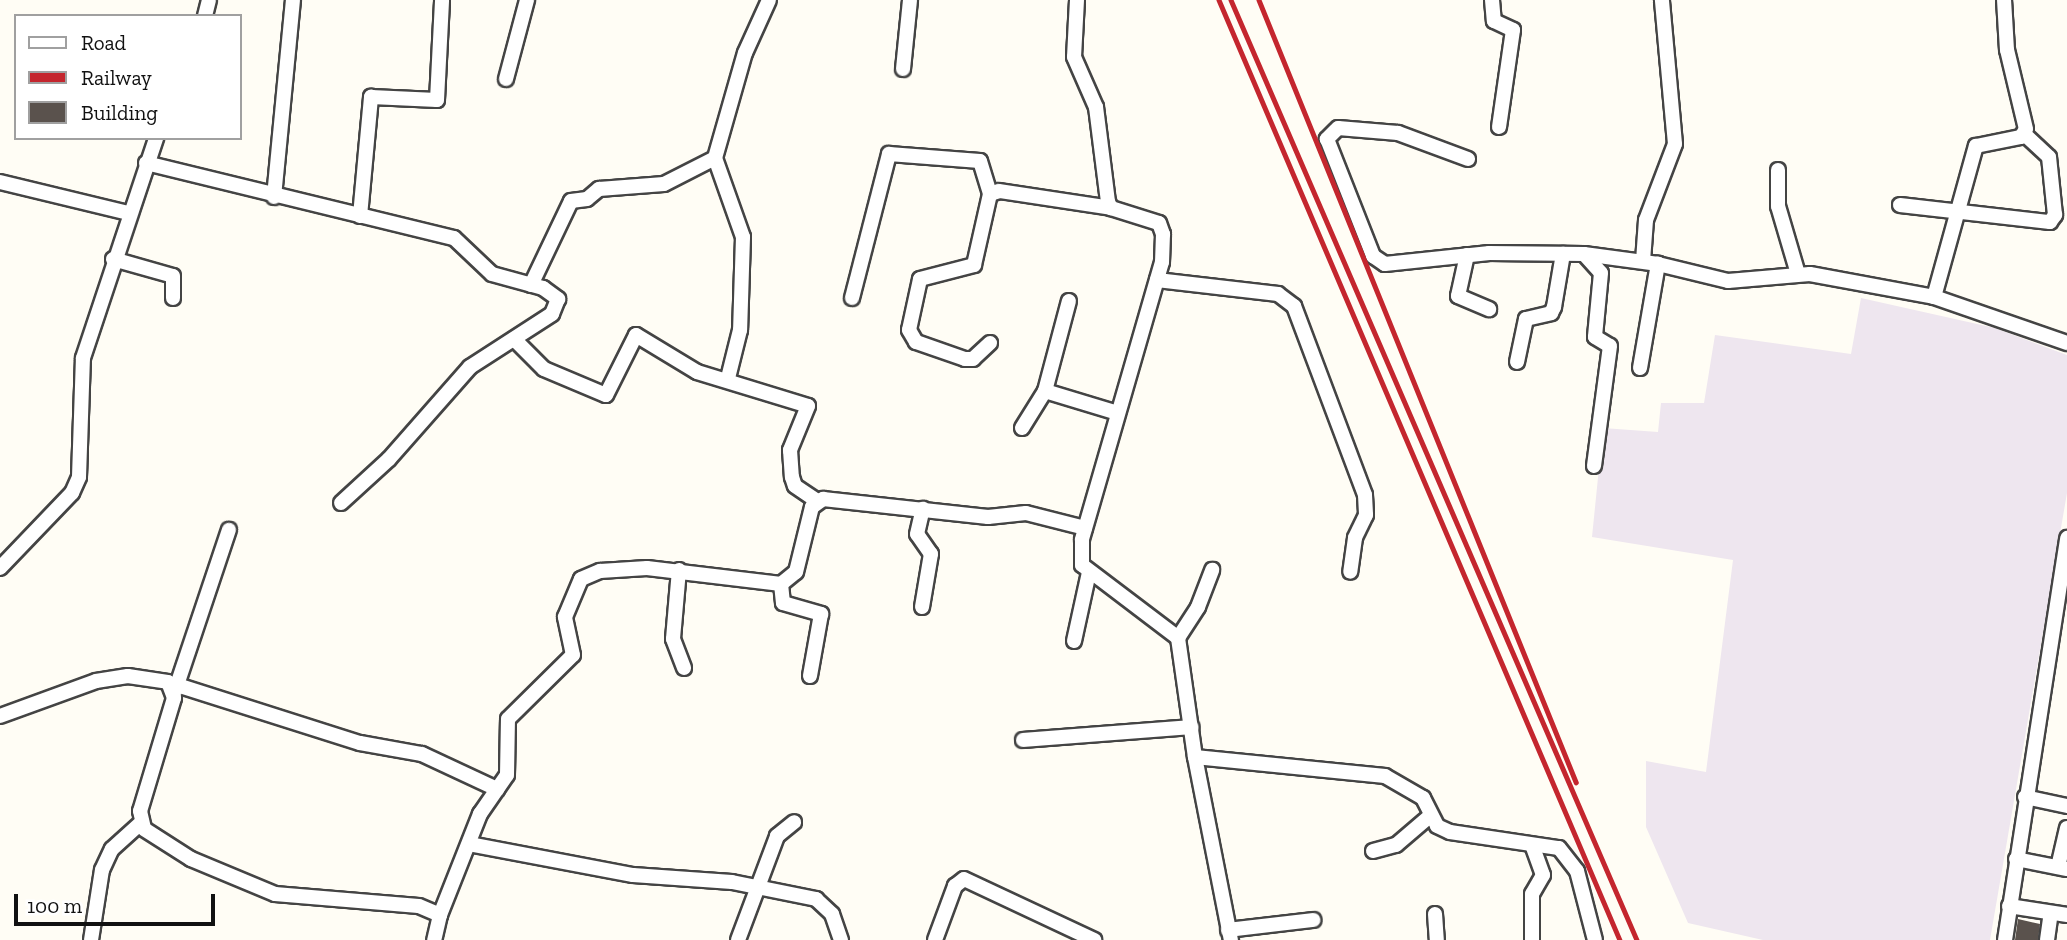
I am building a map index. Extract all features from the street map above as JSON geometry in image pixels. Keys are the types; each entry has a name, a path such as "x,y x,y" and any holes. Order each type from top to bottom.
{"street":[{"path":"274,197 293,0"},
{"path":"360,216 371,97 437,100 442,0"},
{"path":"506,79 527,0"},
{"path":"728,378 740,330 743,237 715,158 745,53 769,0"},
{"path":"903,69 910,0"},
{"path":"1077,0 1074,57 1096,107 1111,208"},
{"path":"1492,0 1494,20 1513,30 1499,127"},
{"path":"1643,261 1646,220 1675,144 1662,0"},
{"path":"2004,0 2003,29 2025,117 2024,134"},
{"path":"1468,159 1398,133 1338,128 1327,139 1378,262 1467,255 1584,254 1643,261 1728,281 1767,282 1798,274 1934,297 2067,343"},
{"path":"1900,205 2039,224 2053,220 2049,157 2024,134"},
{"path":"1934,297 1938,267 1959,214 1976,146 2024,134"},
{"path":"0,568 72,493 79,477 83,358 128,213 155,140"},
{"path":"852,298 888,154 981,161 990,194 974,265 920,279 909,330 916,342 965,359 990,343"},
{"path":"531,285 571,201 587,199 599,189 664,184 715,158"},
{"path":"146,163 274,197 454,238 492,274 553,294 558,307 471,367 389,459 341,503"},
{"path":"1777,170 1778,206 1798,274"},
{"path":"0,182 128,213"},
{"path":"990,194 999,191 1111,208 1159,223 1163,234 1157,280 1080,552 1089,572 1178,638"},
{"path":"1517,362 1526,319 1551,313 1554,307 1563,254"},
{"path":"1584,254 1601,273 1595,337 1611,346 1594,466"},
{"path":"1467,255 1458,296 1489,309"},
{"path":"113,259 173,276 173,298"},
{"path":"1640,368 1658,264"},
{"path":"1157,280 1278,294 1294,306 1365,495 1366,515 1355,538 1350,572"},
{"path":"1022,428 1045,391 1069,301"},
{"path":"514,339 544,369 606,396 636,335 697,372 728,378 808,406 790,450 792,477 795,486 817,501 988,517 1040,514 1085,528"},
{"path":"1045,391 1118,413"},
{"path":"434,940 440,915 470,844 509,766 504,733 508,719 573,656 565,617 581,579 600,571 679,570 781,583 796,572 817,501"},
{"path":"922,607 931,554 916,534 923,509"},
{"path":"90,940 102,870 112,849 140,824 176,688 229,530"},
{"path":"2004,940 2067,538"},
{"path":"679,570 673,639 684,668"},
{"path":"1212,570 1178,638 1195,757 1229,935 1313,920"},
{"path":"1074,642 1089,572"},
{"path":"781,583 783,603 821,614 810,676"},
{"path":"0,716 96,681 128,676 156,678 176,688 360,743 422,754 497,789"},
{"path":"1023,740 1191,727"},
{"path":"1195,757 1385,776 1423,798 1430,816 1450,832 1532,845 1568,855 1595,940"},
{"path":"2025,797 2067,806"},
{"path":"1373,851 1396,845 1430,816"},
{"path":"738,940 754,888 776,836 793,822"},
{"path":"140,824 191,859 275,894 411,903 440,915"},
{"path":"2016,859 2062,868 2066,833"},
{"path":"470,844 633,875 754,888 826,904 841,940"},
{"path":"1532,845 1543,881 1532,894 1532,940"},
{"path":"935,940 955,886 964,879 1094,940"},
{"path":"2009,906 2067,915"},
{"path":"1435,914 1437,940"},
{"path":"2047,940 2052,914"}],"shaded area":[{"path":"1861,298 1995,328 2067,355 2067,493 1990,940 1763,940 1688,923 1646,827 1646,761 1706,772 1733,560 1592,537 1603,428 1658,432 1661,403 1704,403 1715,335 1851,354"}],"building":[{"path":"2018,919 2040,924 2038,940 2015,940"}],"railway":[{"path":"1219,0 1620,940"},
{"path":"1231,0 1637,940"},
{"path":"1259,0 1576,782"}]}
